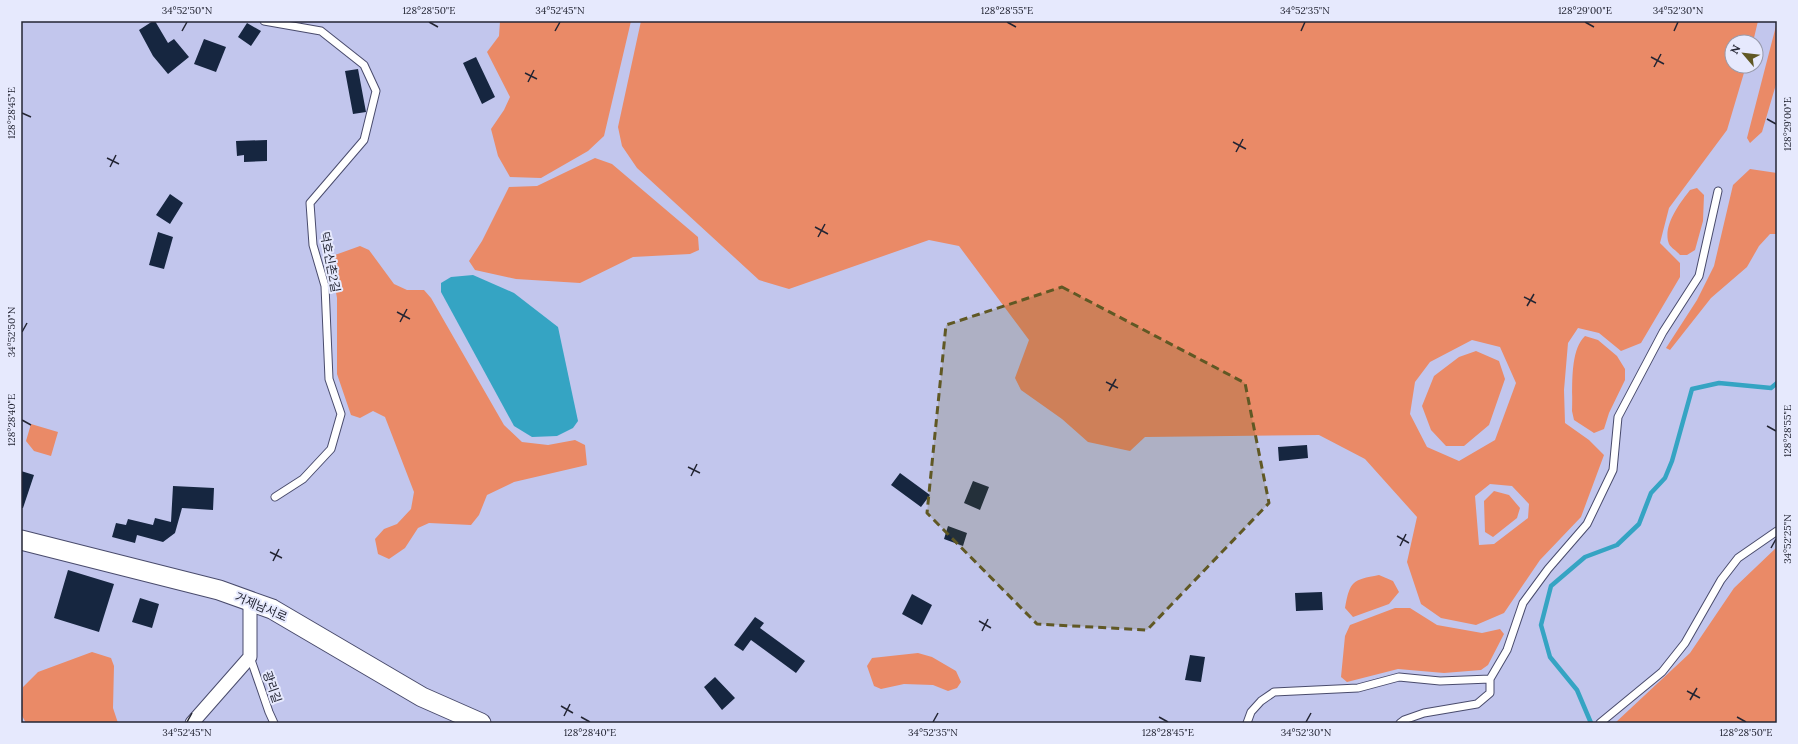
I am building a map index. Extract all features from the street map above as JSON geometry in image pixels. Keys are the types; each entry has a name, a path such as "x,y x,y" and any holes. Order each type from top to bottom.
{"main road":[{"name":"거제남서로","path":"21,540 219,590 272,609 297,622 422,696 481,723"}],"street":[{"path":"192,723 250,657 250,601"}],"lane":[{"name":"덕호신촌2길","path":"264,21 321,31 364,65 376,91 364,140 310,203 313,245 325,286 329,379 341,414 331,449 303,479 274,497"},
{"path":"1400,723 1404,720 1424,713 1477,704 1490,693 1490,679 1507,650 1523,603 1548,569 1587,524 1614,470 1618,417 1663,332 1699,276 1718,191"},
{"path":"1602,721 1662,672 1686,643 1721,580 1738,558 1777,531"},
{"name":"광리길","path":"250,657 274,723"},
{"path":"1247,723 1250,712 1260,701 1274,692 1358,688 1399,677 1440,680 1490,679"}],"highlighted area":[{"path":"1062,287 1245,383 1269,503 1147,630 1037,624 927,513 946,325"}],"shaded area":[{"path":"500,21 631,21 604,136 588,151 541,178 510,177 498,156 491,129 504,110 510,97 487,52 499,36"},
{"path":"641,21 1758,21 1755,34 1724,34 1724,74 1744,74 1727,130 1669,208 1660,243 1680,263 1680,277 1641,343 1621,351 1599,333 1578,328 1568,343 1564,390 1565,423 1589,440 1604,455 1581,517 1540,560 1504,613 1476,625 1441,618 1421,604 1407,562 1417,517 1365,459 1319,435 1145,437 1130,451 1088,442 1062,419 1021,390 1015,378 1029,340 959,246 929,240 789,289 759,280 637,168 622,146 618,127","holes":["1472,340 1500,347 1516,383 1495,440 1459,461 1427,447 1410,414 1415,382 1430,362","1490,484 1512,486 1529,504 1528,518 1494,544 1479,545 1475,496"]},
{"path":"1777,22 1777,81 1762,132 1750,143 1747,138"},
{"path":"595,158 612,164 698,237 699,250 690,254 633,257 580,283 516,279 475,270 469,261 482,241 509,187 537,186"},
{"path":"1750,169 1777,173 1777,234 1770,234 1759,246 1747,267 1711,298 1670,350 1666,348 1697,300 1714,266 1733,185"},
{"path":"1697,188 1704,195 1703,221 1695,250 1687,255 1680,255 1669,244 1667,237 1670,222 1690,190"},
{"path":"360,246 369,250 394,284 407,290 424,290 431,298 504,425 522,442 548,445 575,440 585,445 587,465 514,482 487,495 479,515 471,525 429,523 418,528 405,548 389,559 378,554 375,539 384,529 397,524 411,509 414,492 385,417 373,411 360,418 351,415 337,374 337,298 331,264 335,255"},
{"path":"1585,336 1598,340 1617,356 1625,369 1625,380 1609,413 1604,429 1594,433 1574,420 1572,411 1574,361 1576,351"},
{"path":"1476,351 1499,361 1505,379 1489,425 1464,446 1446,446 1431,430 1422,406 1434,376 1459,357"},
{"path":"31,424 58,432 51,456 34,451 26,441"},
{"path":"1494,491 1509,495 1520,508 1517,518 1493,537 1485,532 1484,501"},
{"path":"1777,547 1777,723 1615,723 1690,653 1734,588"},
{"path":"1379,575 1393,581 1399,592 1389,604 1353,617 1345,608 1351,587 1354,583 1363,578"},
{"path":"1395,608 1410,608 1437,625 1482,633 1500,629 1504,634 1488,665 1481,670 1444,673 1398,669 1347,682 1341,677 1345,636 1350,625"},
{"path":"92,652 111,658 114,666 113,708 118,723 26,723 21,714 23,687 38,672"},
{"path":"918,653 932,657 956,671 961,682 957,688 948,691 933,685 904,684 881,689 874,686 867,666 872,658"}],"water":[{"path":"473,275 514,293 558,327 578,421 573,428 557,436 532,437 514,426 441,292 441,283 451,277"}],"building":[{"path":"155,21 168,43 174,39 189,57 168,74 153,56 139,30"},
{"path":"247,23 261,31 251,46 238,37"},
{"path":"204,39 226,47 216,72 194,64"},
{"path":"476,57 495,97 482,104 463,63"},
{"path":"358,69 366,112 353,114 345,71"},
{"path":"267,140 267,161 244,162 244,155 237,156 236,141"},
{"path":"170,194 183,203 170,224 156,215"},
{"path":"158,232 173,237 164,269 149,265"},
{"path":"1307,445 1308,458 1279,461 1278,447"},
{"path":"21,471 34,475 23,508 21,508"},
{"path":"900,473 930,495 921,507 891,485"},
{"path":"973,481 989,487 980,510 964,503"},
{"path":"173,486 214,488 213,510 182,508 175,533 163,542 137,535 135,543 112,537 116,523 126,525 128,519 153,525 155,518 171,522"},
{"path":"948,526 967,533 963,546 944,539"},
{"path":"68,570 114,584 99,632 54,618"},
{"path":"1322,592 1323,610 1296,611 1295,593"},
{"path":"912,594 932,605 922,625 902,614"},
{"path":"140,598 159,604 152,628 132,622"},
{"path":"755,617 764,623 760,628 805,661 796,673 751,640 743,651 734,645"},
{"path":"1190,655 1205,657 1201,682 1185,680"},
{"path":"715,677 735,698 722,710 704,687"}],"waterway":[{"path":"1591,723 1577,690 1550,657 1541,625 1551,586 1585,557 1617,545 1639,524 1651,493 1665,478 1672,461 1692,389 1719,383 1771,388 1777,383"}]}
